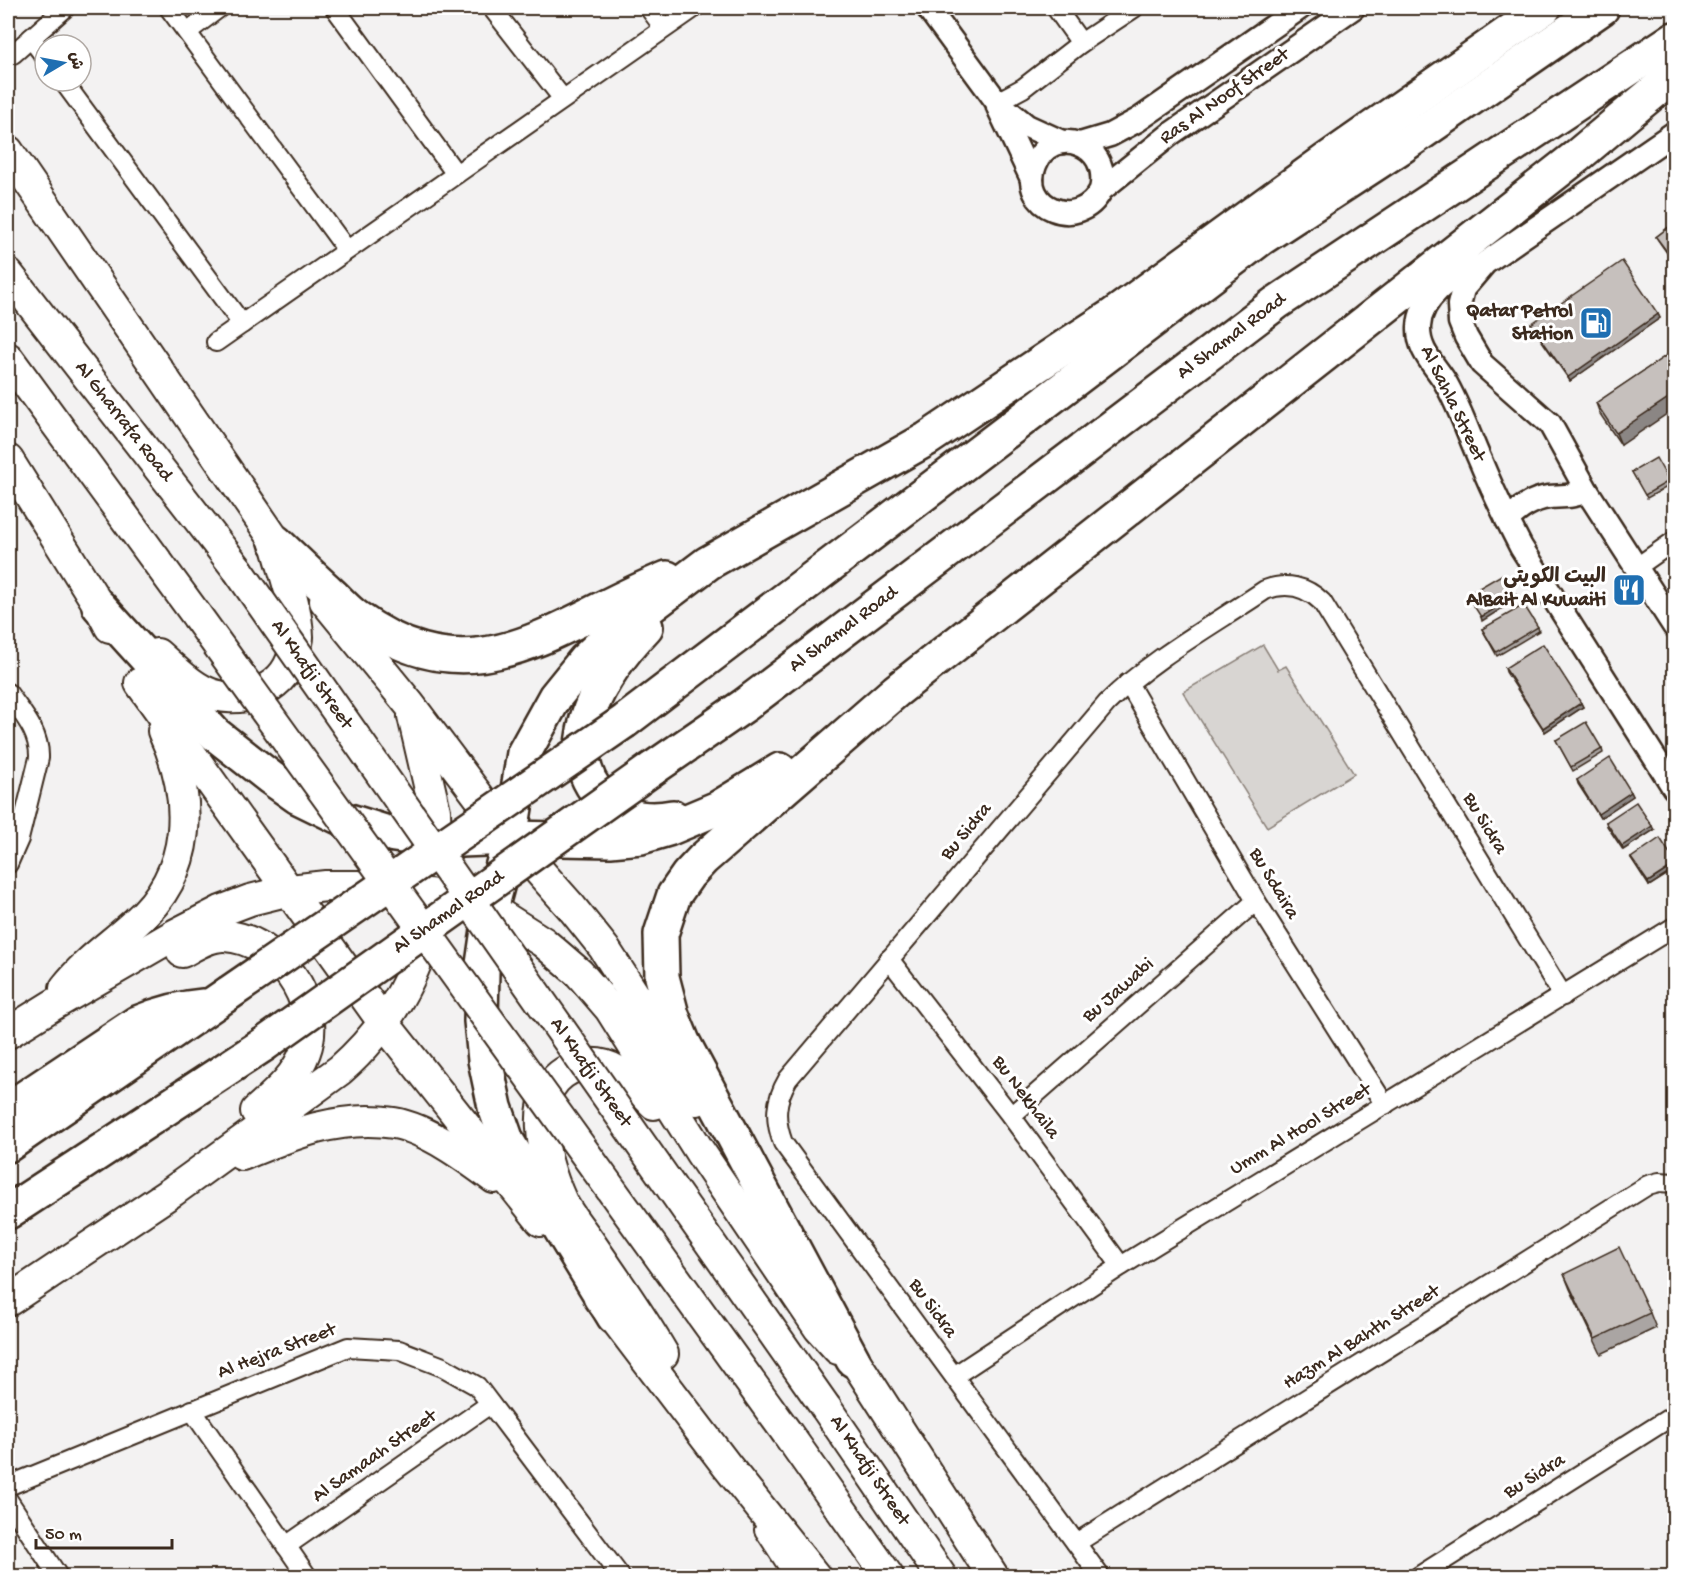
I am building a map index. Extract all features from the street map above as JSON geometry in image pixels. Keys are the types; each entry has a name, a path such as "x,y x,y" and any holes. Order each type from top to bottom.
{"highway":[{"path":"614,1317 507,1141 495,1107 485,1060 481,1021 482,971 491,909 510,838 524,753 555,697 585,660 606,640 708,563 927,439 1113,316 1325,161 1544,8"},
{"path":"8,1145 625,721 1260,239 1401,147 1602,8"},
{"name":"Al Shamal Road","path":"8,1212 263,1045 745,705 1276,303 1674,39"},
{"path":"853,1360 683,1042 672,1015 662,977 662,934 674,895 703,859 896,691 1566,165 1674,75"},
{"path":"8,151 276,542 410,705 510,838 604,948 648,1016 853,1360 993,1576"},
{"name":"Al Gharrafa Road","path":"8,274 238,570"},
{"path":"8,358 197,616 888,1576"},
{"path":"8,460 99,606 140,683 165,737 178,775 184,815 180,851 173,874 156,903 136,923 87,962 52,1005"},
{"path":"276,542 354,616 378,631 415,649 464,657 526,645 638,590 708,563"},
{"path":"99,606 203,691 227,698 253,696 275,684 291,664 298,639 295,614 276,542"},
{"path":"708,563 642,631 616,663 588,717 581,744 585,771 591,784 609,805 621,812 647,819 661,819 718,808"},
{"name":"Al Khafji Street","path":"238,570 826,1408 941,1576"},
{"path":"99,606 215,734 298,797 343,819 394,835 436,841 510,838 610,840 641,837 668,829 718,808 749,791 896,691"},
{"path":"140,683 383,1022 529,1205 727,1466 814,1576"},
{"path":"8,1301 173,1191 340,1070 362,1051 383,1022 410,979 426,941 436,895 438,870 435,811 410,705"},
{"path":"8,1033 174,935 221,911 250,900 290,890 326,886 357,886 436,895 491,909 543,942 579,973 610,1009 700,1152 819,1328 833,1345 853,1360"},
{"path":"52,1005 99,993 211,938 223,935 260,946 279,960 291,973 303,997 309,1028 306,1050 297,1070 173,1191"},
{"path":"8,1109 137,1023 160,1013 220,999"},
{"path":"700,1152 626,1075 603,1065 590,1064 566,1071 556,1079 543,1101 542,1127 550,1166 563,1203 654,1338 727,1466"},
{"path":"173,1191 240,1156 308,1129 344,1123 374,1122 395,1123 432,1137 464,1156 529,1205"}],"street":[{"path":"13,54 65,8"},
{"path":"169,8 347,250"},
{"path":"187,32 219,8"},
{"path":"334,8 456,174"},
{"path":"492,8 563,99"},
{"path":"649,8 664,28"},
{"path":"216,342 694,8"},
{"path":"928,8 997,102 1027,126 1095,155 1103,172 1101,190 1094,202 1084,209 1062,213 1053,210 1041,201 997,102"},
{"path":"1056,8 1082,44"},
{"path":"997,102 1023,88 1134,8"},
{"name":"Ras Al Noof Street","path":"1071,143 1110,135 1138,120 1300,8"},
{"name":"Ras Al Noof Street","path":"1101,190 1172,133 1353,8"},
{"path":"72,93 242,324"},
{"path":"1674,133 1485,263 1463,289 1459,305 1460,322 1482,364 1550,424 1587,491 1674,626"},
{"path":"1032,179 1040,155 1046,149 1071,143"},
{"name":"Al Sahla Street","path":"1485,263 1460,274 1436,292 1424,309 1419,328 1420,342 1425,355 1444,381 1521,547 1674,788"},
{"path":"1507,520 1530,503 1548,497 1578,495 1587,491"},
{"path":"1637,567 1674,541"},
{"name":"Bu Sidra","path":"1100,1576 783,1143 778,1129 777,1102 788,1079 1089,723 1128,683 1265,590 1278,585 1295,586 1312,592 1322,602 1563,996"},
{"name":"Bu Sdaira","path":"1128,683 1256,901 1385,1105"},
{"path":"8,864 19,839 39,758 37,738 11,704"},
{"name":"Bu Jawabi","path":"1011,1116 1256,901"},
{"name":"Umm Al Hool Street","path":"954,1376 1121,1266 1674,927"},
{"name":"Bu Nekhaila","path":"889,959 1011,1116 1121,1266"},
{"name":"Hazm Al Bahth Street","path":"1076,1543 1648,1185 1659,1182 1674,1183"},
{"name":"Al Hejra Street","path":"8,1486 348,1347 399,1350 443,1366 477,1386 613,1574"},
{"name":"Al Samaah Street","path":"286,1546 490,1404"},
{"path":"192,1410 307,1576"},
{"name":"Bu Sidra","path":"1419,1576 1674,1415"},
{"path":"727,1466 775,1550 794,1576"},
{"path":"8,1500 58,1576"}],"shaded area":[{"path":"1263,645 1278,670 1286,666 1354,774 1267,827 1183,692"}],"building":[{"path":"1674,223 1674,261 1656,237"},
{"name":"Qatar Petrol Station","path":"1622,261 1658,314 1568,377 1531,324"},
{"path":"1673,351 1674,394 1616,433 1596,403"},
{"path":"1656,458 1669,481 1645,495 1632,472"},
{"path":"1503,574 1516,595 1481,617 1467,595"},
{"path":"1524,605 1538,627 1496,652 1482,629"},
{"path":"1543,644 1581,703 1543,728 1505,668"},
{"path":"1586,722 1602,749 1571,767 1556,740"},
{"path":"1610,758 1631,792 1598,814 1577,780"},
{"path":"1636,802 1652,826 1622,846 1606,822"},
{"path":"1660,838 1674,860 1674,865 1648,882 1631,858"},
{"path":"1619,1247 1650,1313 1595,1339 1564,1274"}],"place":[{"name":"Qatar Petrol Station","path":"1596,323"},
{"name":"البيت الكويتي AlBait Al Kuwaiti","path":"1629,590"}]}
